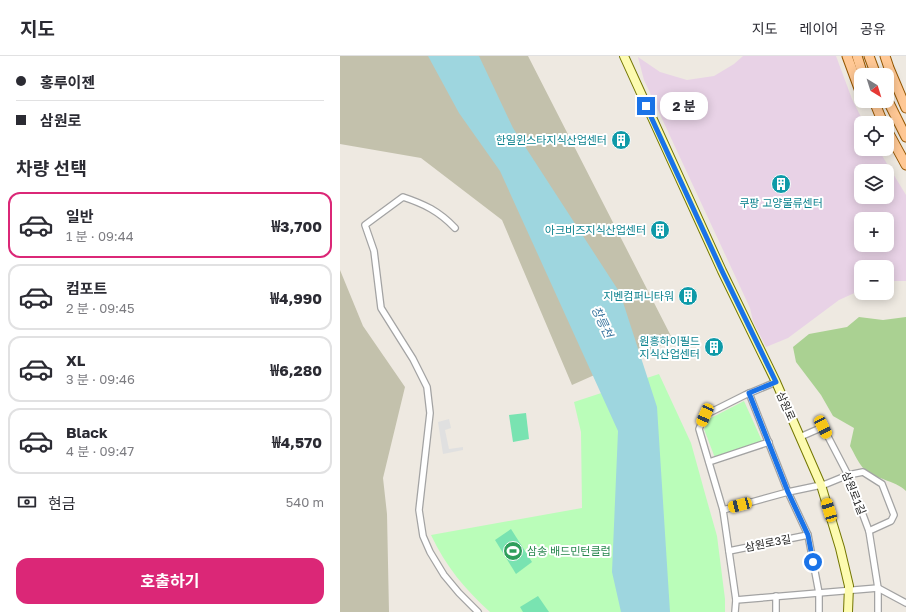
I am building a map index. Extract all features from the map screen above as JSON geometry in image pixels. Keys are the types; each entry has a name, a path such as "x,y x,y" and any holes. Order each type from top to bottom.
{"main road":[{"name":"삼원로","path":"624,56 722,271 776,382 821,485 840,548 849,590 848,612"},
{"path":"847,56 854,75"},
{"path":"857,56 861,68"},
{"path":"869,56 873,68"},
{"path":"885,56 906,108"},
{"path":"873,108 879,116"},
{"path":"892,108 906,137"},
{"path":"894,143 906,165"}],"street":[{"path":"455,228 445,218 423,204 403,197 366,225 374,251 381,308 413,359 427,387 430,413 419,510 423,536 430,552 444,575 478,612"},
{"name":"삼원로3길","path":"736,612 736,600 723,510 699,429 705,415 749,393 776,382"},
{"name":"삼원로3길","path":"749,393 788,492 808,535 819,593 819,612"},
{"name":"삼원로1길","path":"800,437 823,427 848,475 870,531 878,588 878,612"},
{"path":"709,462 769,442"},
{"path":"723,510 788,492 826,484 848,475 863,472 882,484 894,516 891,521 870,531"},
{"name":"삼원로3길","path":"729,551 808,535"},
{"path":"736,600 878,588 906,603"},
{"path":"776,596 776,612"}],"shaded area":[{"path":"340,56 528,56 673,340 572,385 502,220 421,158 340,144"},
{"name":"쿠팡 고양물류센터","path":"743,56 836,56 854,103 854,108 856,108 860,116 854,116 854,156 882,156 887,164 854,164 854,204 894,204 894,175 906,195 906,281 894,281 894,260 854,260 854,293 839,300 788,338 766,347 753,321 750,308 644,80 638,57 660,72 687,80 714,76 734,64"},
{"path":"340,270 363,326 405,387 383,478 387,514 389,612 340,612"},
{"path":"449,419 451,428 445,430 449,449 463,447 463,450 443,454 438,422"}],"green space":[{"path":"859,317 883,320 906,317 906,491 896,484 872,475 863,468 850,446 854,428 833,416 821,395 796,362 793,347 809,334 847,327"},
{"path":"659,374 691,443 717,536 725,599 725,612 490,612 472,595 457,577 443,557 431,535 582,508 581,432 574,402"},
{"path":"744,401 762,441 715,458 704,429 709,419"},
{"path":"526,413 529,439 513,442 509,415"},
{"name":"삼송 배드민턴클럽","path":"511,529 532,562 516,574 495,540"},
{"path":"538,596 549,612 523,612 520,607"}],"water":[{"name":"창릉천","path":"428,56 479,56 513,128 620,293 657,407 670,612 621,612 612,572 618,431 500,171 459,113"}],"place":[{"name":"한일윈스타지식산업센터","path":"621,140"},
{"name":"쿠팡 고양물류센터","path":"781,184"},
{"name":"아크비즈지식산업센터","path":"660,230"},
{"name":"지벤컴퍼니타워","path":"688,296"},
{"name":"원흥하이필드 지식산업센터","path":"714,347"},
{"name":"삼송 배드민턴클럽","path":"513,551"}],"route":[{"path":"646,106 722,271 776,382 749,393 788,492 808,535 813,562"}]}
